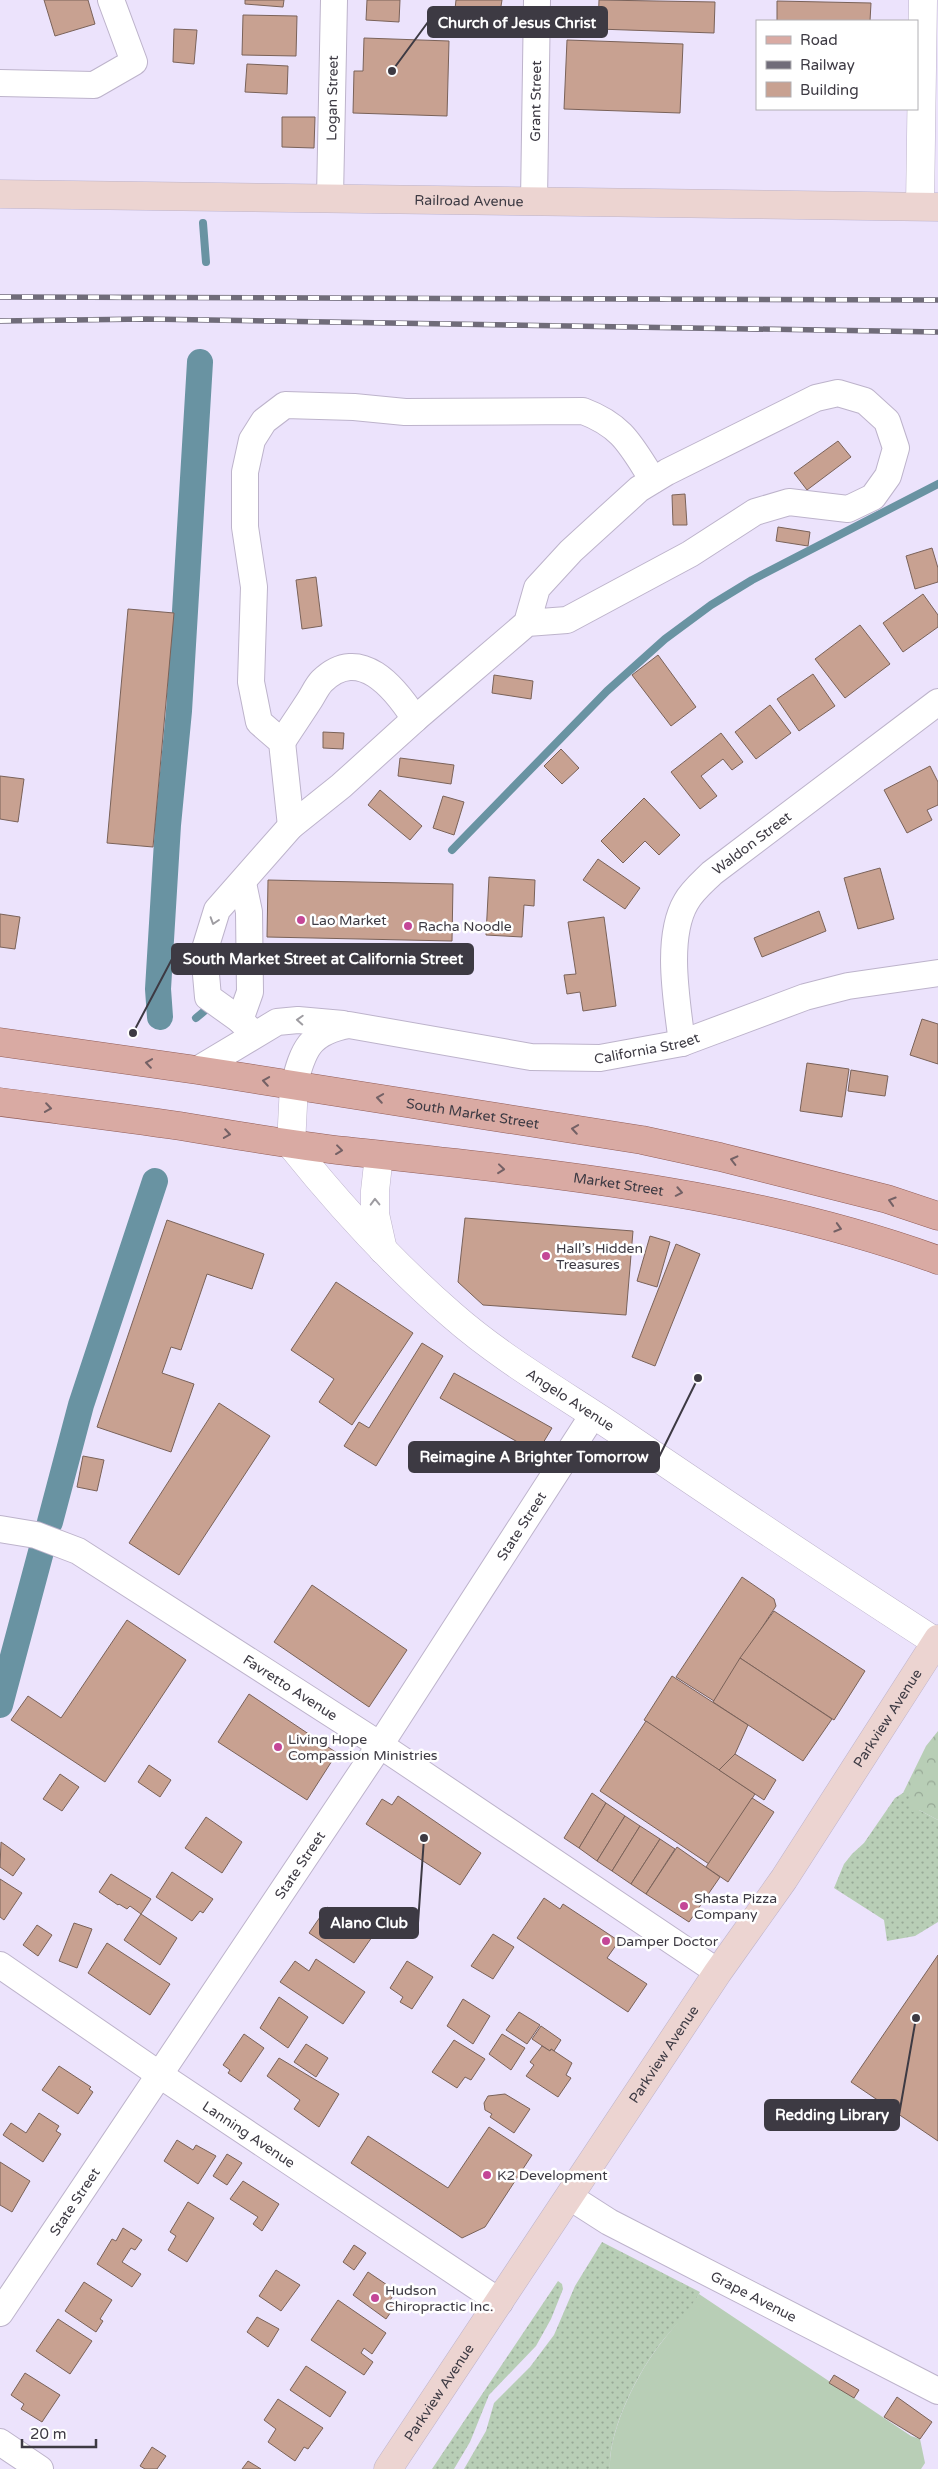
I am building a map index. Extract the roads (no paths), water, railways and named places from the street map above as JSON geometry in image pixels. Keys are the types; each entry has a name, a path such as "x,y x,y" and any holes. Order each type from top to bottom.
{"main road":[{"name":"Railroad Avenue","path":"0,194 330,197 929,207"},
{"name":"South Market Street","path":"0,1042 197,1070 642,1140 720,1157 887,1199 938,1216"},
{"path":"0,1102 179,1126 291,1145"},
{"name":"Market Street","path":"291,1145 552,1175 713,1199 827,1225 938,1260"},
{"name":"Parkview Avenue","path":"388,2469 718,1972 784,1879 937,1640"}],"street":[{"path":"0,83 94,85 134,62 111,0"},
{"name":"Logan Street","path":"330,197 334,0"},
{"name":"Grant Street","path":"534,201 537,0"},
{"path":"923,0 929,207"},
{"path":"248,1027 208,997 204,952 217,910 243,883 291,826 341,786 415,719 527,623 536,588 598,525 639,489 653,480 816,398 838,393 865,401 887,421 896,448 888,476 873,497 848,509 789,502 755,512 690,554 567,620 527,623"},
{"path":"282,742 259,722 251,682 254,587 245,527 245,472 252,440 264,421 285,405 354,407 405,412 583,411 600,417 623,433 653,480"},
{"path":"291,826 282,742 322,682 341,669 361,669 379,675 399,694 415,719"},
{"name":"Waldon Street","path":"682,1042 673,943 676,925 687,900 712,873 938,702"},
{"path":"243,883 249,912 250,992 248,1027"},
{"name":"California Street","path":"197,1070 248,1027 288,1020 348,1025 531,1057 600,1058 682,1042 827,991 902,977 938,974"},
{"name":"California Street","path":"294,1085 302,1057 312,1040 327,1030 348,1025"},
{"path":"291,1145 294,1085"},
{"name":"Angelo Avenue","path":"291,1145 332,1196 383,1250 470,1331 760,1528 937,1640"},
{"path":"379,1155 374,1191 375,1214 383,1250"},
{"name":"State Street","path":"0,2313 380,1745 593,1414"},
{"name":"Favretto Avenue","path":"0,1529 44,1537 78,1551 380,1745 718,1972"},
{"name":"Lanning Avenue","path":"0,1965 160,2075 500,2302"},
{"name":"Grape Avenue","path":"570,2197 609,2222 938,2391"},
{"path":"0,2442 40,2469"}],"waterway":[{"path":"203,223 206,262"},
{"path":"160,1017 158,989 168,825 179,711 200,362"},
{"path":"452,850 607,691 665,639 711,605 752,580 938,484"},
{"path":"196,1018 208,1008"},
{"path":"50,1522 81,1405 155,1181"},
{"path":"0,1705 42,1548"}],"railway":[{"path":"0,297 938,300"},
{"path":"0,321 146,319 938,332"}],"place":[{"name":"Church of Jesus Christ","path":"392,71"},
{"name":"Lao Market","path":"301,920"},
{"name":"Racha Noodle","path":"408,926"},
{"name":"South Market Street at California Street","path":"133,1033"},
{"name":"Hall’s Hidden Treasures","path":"546,1256"},
{"name":"Reimagine A Brighter Tomorrow","path":"698,1378"},
{"name":"Living Hope Compassion Ministries","path":"278,1747"},
{"name":"Alano Club","path":"424,1838"},
{"name":"Shasta Pizza Company","path":"684,1906"},
{"name":"Damper Doctor","path":"606,1941"},
{"name":"Redding Library","path":"916,2018"},
{"name":"K2 Development","path":"487,2175"},
{"name":"Hudson Chiropractic Inc.","path":"375,2298"}]}
